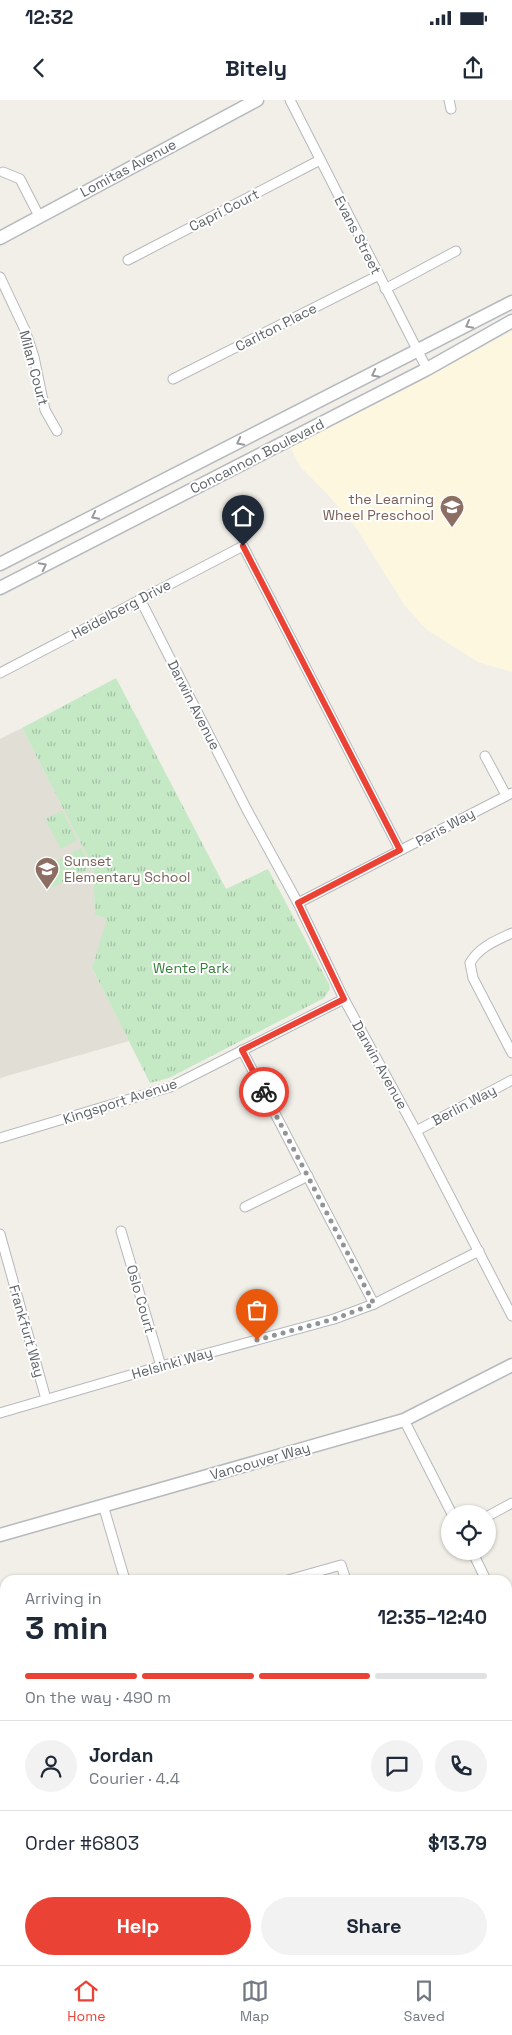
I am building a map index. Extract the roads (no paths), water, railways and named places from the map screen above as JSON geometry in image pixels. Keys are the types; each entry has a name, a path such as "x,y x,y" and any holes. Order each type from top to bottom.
{"main road":[{"name":"Lomitas Avenue","path":"0,238 257,100"},
{"name":"Concannon Boulevard","path":"0,564 418,352 512,302"},
{"name":"Concannon Boulevard","path":"0,588 427,369 512,321"},
{"name":"Vancouver Way","path":"0,1535 404,1420 512,1365"}],"street":[{"name":"Evans Street","path":"290,100 427,369"},
{"name":"Capri Court","path":"128,260 320,160"},
{"path":"3,172 20,179 39,216"},
{"path":"386,289 456,252"},
{"name":"Carlton Place","path":"173,379 379,275"},
{"name":"Milan Court","path":"0,277 24,330 34,358 45,410 57,431"},
{"name":"Heidelberg Drive","path":"0,673 243,546 400,850"},
{"name":"Darwin Avenue","path":"140,599 242,800 298,903 344,999 416,1130 512,1316"},
{"path":"485,756 509,794"},
{"name":"Paris Way","path":"298,903 509,794"},
{"path":"512,933 488,944 475,954 470,963 473,978 512,1053"},
{"name":"Kingsport Avenue","path":"0,1138 170,1088 344,999"},
{"path":"242,1050 374,1304"},
{"name":"Berlin Way","path":"416,1130 512,1080"},
{"path":"245,1207 308,1176"},
{"name":"Oslo Court","path":"121,1231 161,1366"},
{"name":"Frankfurt Way","path":"0,1234 46,1399"},
{"name":"Helsinki Way","path":"0,1413 161,1366 334,1319 374,1304 479,1251"},
{"path":"404,1420 447,1505"},
{"path":"496,1512 512,1503"},
{"path":"102,1505 123,1575"},
{"path":"476,1560 484,1575"},
{"path":"306,1575 341,1565 344,1575"}],"place":[{"name":"the Learning Wheel Preschool","path":"452,528"},
{"name":"Sunset Elementary School","path":"47,890"}],"park label":[{"name":"Wente Park","path":"191,968"}]}
